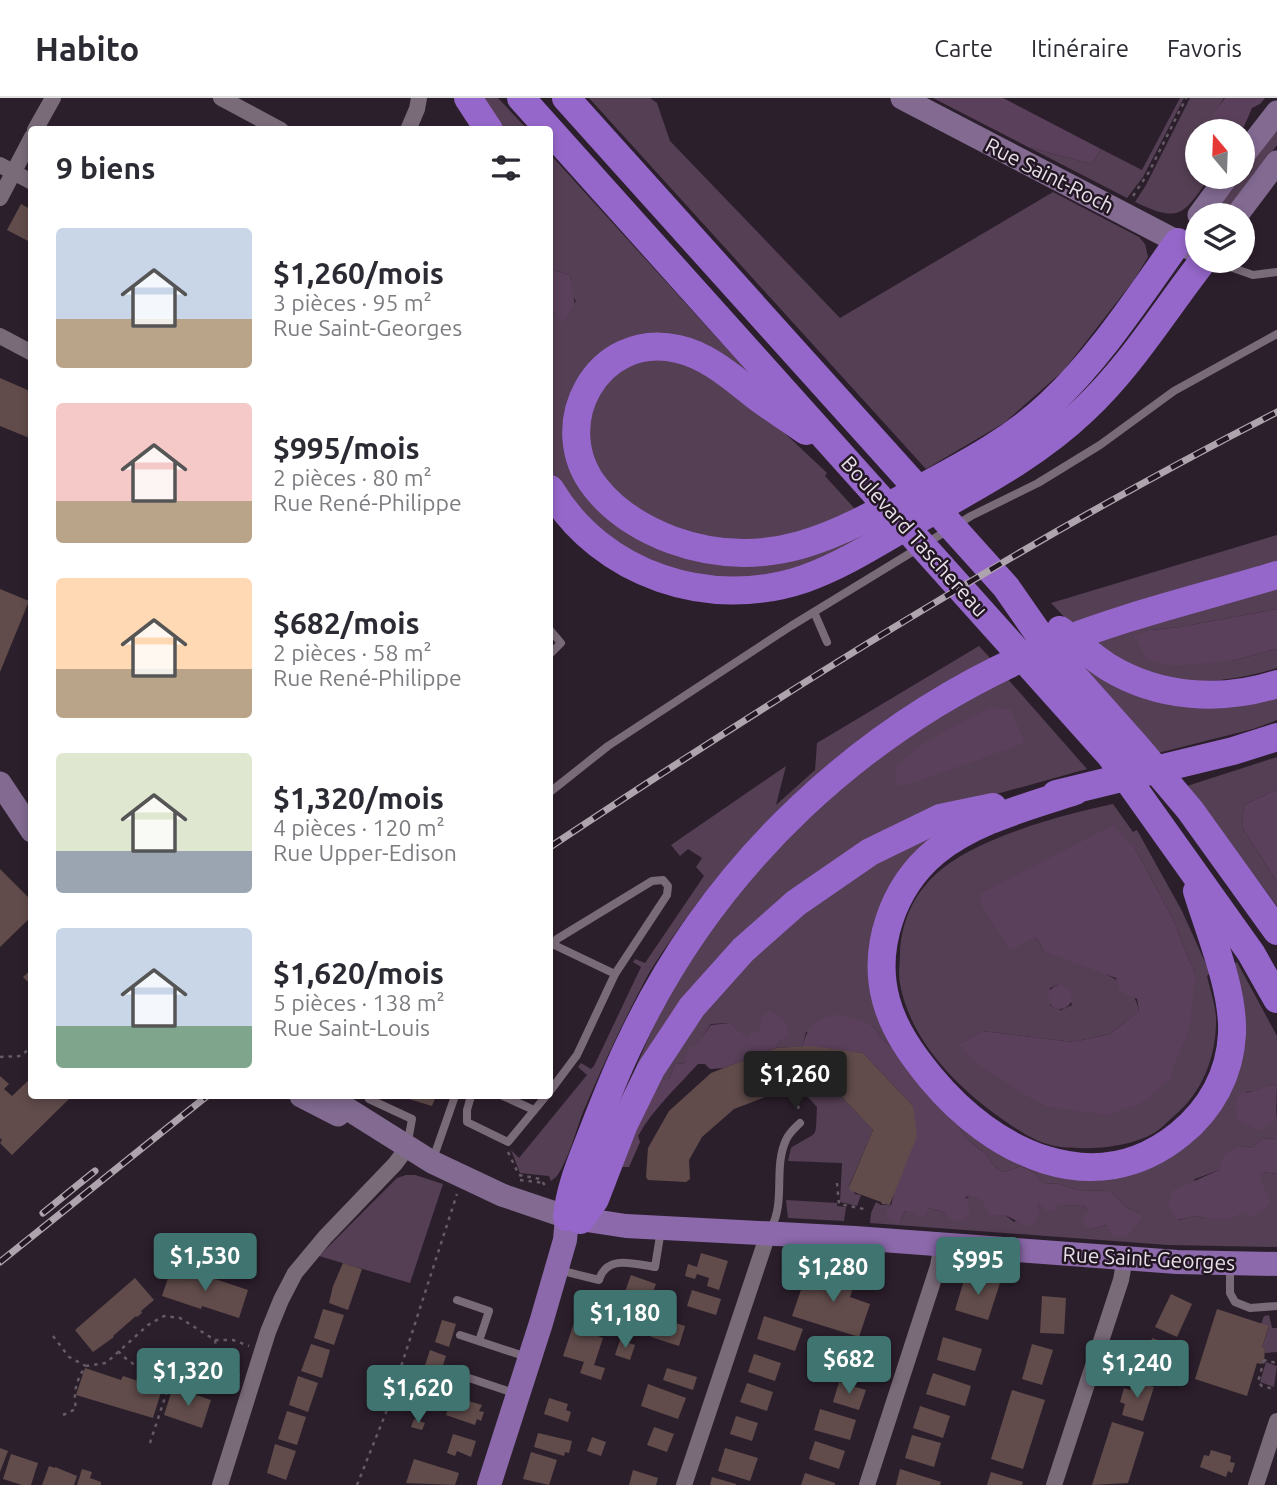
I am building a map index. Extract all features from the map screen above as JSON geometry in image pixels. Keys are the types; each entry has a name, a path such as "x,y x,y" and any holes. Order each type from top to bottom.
{"highway":[{"path":"468,98 486,126"},
{"name":"Boulevard Taschereau","path":"522,98 547,126"},
{"name":"Boulevard Taschereau","path":"566,98 1006,587 1047,646 1178,796 1277,931"},
{"name":"Boulevard Taschereau","path":"553,133 1110,755 1251,953 1277,999"},
{"path":"844,457 716,366 676,348 643,348 614,359 594,378 577,414 576,443 586,473 604,497 642,526 684,544 717,552 760,553 805,545 852,527 965,464 1037,416 1072,383 1185,251"},
{"path":"553,493 568,514 597,544 626,564 662,579 702,589 732,591 756,590 802,579 849,558 987,481 1059,432 1093,401 1123,368 1194,273"},
{"path":"570,1225 569,1192 613,1081 636,1031 675,959 716,900 749,860 816,792 914,718 977,680 1013,663 1058,643 1100,629 1277,575"},
{"path":"1006,587 1100,662 1139,682 1180,693 1227,695 1277,684"},
{"path":"570,1225 595,1199 624,1124 660,1054 692,1007 718,976 770,925 812,891 860,858 940,818 1075,791 1233,751 1277,737"},
{"path":"1075,791 985,823 953,839 936,852 905,887 887,930 883,978 886,999 895,1024 917,1061 945,1094 995,1136 1018,1150 1051,1162 1084,1168 1112,1166 1150,1153 1174,1139 1209,1103 1221,1083 1229,1059 1232,1021 1225,981 1191,872"}],"main road":[{"name":"Rue Saint-Roch","path":"902,98 1185,245"},
{"path":"1255,141 1277,113"},
{"path":"1246,203 1277,162"},
{"path":"0,783 28,825"},
{"name":"Rue Saint-Georges","path":"317,1099 364,1108"},
{"name":"Rue Saint-Georges","path":"336,1099 364,1108 407,1148 432,1162 570,1225 942,1244 1231,1264 1277,1264"},
{"path":"489,1485 570,1225"}],"street":[{"path":"38,126 53,98"},
{"path":"221,98 274,126"},
{"path":"410,126 419,98"},
{"path":"0,198 6,169 28,142"},
{"path":"6,169 28,180"},
{"path":"0,337 28,351"},
{"path":"220,1485 268,1332 295,1273 407,1148"},
{"path":"684,1485 760,1251 768,1234"},
{"path":"867,1485 938,1266 942,1244"},
{"path":"1054,1485 1121,1280 1125,1258"},
{"path":"1256,1485 1277,1421"}],"lane":[{"path":"1242,273 1277,273"},
{"path":"553,790 608,746 814,612 964,520 1038,483 1195,378 1277,334"},
{"path":"814,612 827,642"},
{"path":"553,634 561,643 553,651"},
{"path":"553,942 652,881 663,880 668,887 667,895 615,974 577,1055 553,1087"},
{"path":"553,945 615,974"},
{"path":"432,1162 454,1099"},
{"path":"470,1099 467,1122 508,1142 543,1099"},
{"path":"510,1099 534,1110"},
{"path":"768,1234 778,1215 783,1149 787,1137 800,1123"},
{"path":"556,1269 599,1280 604,1269 613,1263 655,1267 661,1228"},
{"path":"1231,1264 1230,1293 1235,1302 1250,1308 1277,1306"},
{"path":"457,1300 489,1311 479,1341"},
{"path":"460,1335 530,1358"},
{"path":"454,1373 519,1395"}],"path":[{"path":"1129,202 1149,172 1186,98"},
{"path":"0,1057 21,1056 28,1050"},
{"path":"797,1097 800,1123"},
{"path":"507,1149 519,1175 540,1179 544,1183 535,1183"},
{"path":"837,1183 839,1204 864,1209"},
{"path":"357,1485 387,1410 458,1189"},
{"path":"53,1336 69,1357 86,1366 106,1363 148,1325 164,1316 180,1318 215,1340 233,1340 252,1347"},
{"path":"215,1340 220,1370"},
{"path":"118,1351 137,1368 199,1378 220,1370 242,1377"},
{"path":"1274,1389 1258,1382 1263,1360 1277,1363"},
{"path":"63,1415 76,1409 74,1392 78,1377 86,1366"},
{"path":"150,1443 173,1373"}],"shaded area":[{"path":"477,98 498,98 524,126 496,126"},
{"path":"589,98 650,98 657,103 670,141 840,318 1053,192 1139,237 1145,244 1148,257 1134,280 1064,370 1004,423 926,469"},
{"path":"933,98 1003,98 1101,149 1092,164 1028,147"},
{"path":"1180,98 1184,98 1143,177 1127,198 1028,147 1092,164 1101,149 1142,170"},
{"path":"1190,98 1224,98 1213,115 1214,119 1185,119 1185,189 1201,189 1190,203 1185,203 1185,208 1172,214 1150,209 1135,202"},
{"path":"1225,98 1265,98 1252,108 1247,119 1213,119 1212,115"},
{"path":"1277,126 1277,145 1255,175 1255,156"},
{"path":"553,157 768,394 627,344 568,448 678,553 871,527 875,531 827,559 759,580 675,574 606,540 553,478 553,313 554,315 571,309 576,301 570,275 553,270"},
{"path":"1230,189 1245,189 1235,203 1220,203"},
{"path":"553,270 570,275 575,306 562,321 553,313"},
{"path":"682,358 773,422 827,473 825,476 855,509 833,522 764,544 683,535 615,495 585,445 596,390 629,361"},
{"path":"1277,535 1277,562 1071,624 1051,603"},
{"path":"1277,585 1277,609 1151,630 1231,661 1277,649 1277,668 1225,679 1171,680 1138,670 1092,641"},
{"path":"1277,609 1277,649 1231,661 1173,666 1147,660 1134,636 1151,630"},
{"path":"979,646 991,659 946,682 860,738 783,805 748,842 684,921 649,974 603,1067 557,1176 551,1181 549,1176 520,1173 511,1150 519,1158 587,1075 578,1067 581,1063 591,1069 594,1066 641,967 633,962 635,959 645,963 704,876 696,867 702,858 688,849 680,856 671,845 786,766 776,805 815,770 817,743"},
{"path":"1090,668 1277,696 1277,720 1253,729 1158,753 1084,673"},
{"path":"1006,677 1087,769 964,803 847,858 626,1090 670,988 731,895 863,765"},
{"path":"991,707 1011,710 1025,743 904,786 895,785 896,766 923,743"},
{"path":"1277,757 1277,789 1244,805 1242,827 1277,882 1277,906 1187,786"},
{"path":"1277,789 1277,882 1242,827 1244,805"},
{"path":"1113,804 1133,832 1137,830 1182,911 1210,973 1207,976 1216,1031 1211,1059 1200,1084 1184,1106 1159,1129 1144,1138 1121,1145 1072,1148 1043,1143 1018,1130 979,1102 949,1073 923,1041 905,1004 899,980 900,953 905,923 912,905 923,888 945,866 966,853 1015,831","holes":["1135,848 1173,919 1195,974 1043,1106 960,1045 982,1031 1073,1042 1110,1034 1139,1011 1135,998 1115,979 1044,952 1036,937","1057,985 1066,988 1072,1005 1061,1010 1050,1005 1050,988"]},
{"path":"1113,825 1135,848 1173,919 1195,974 1190,1026 1170,1078 1146,1101 1108,1115 1043,1106 977,1064 959,1045 982,1031 1073,1042 1110,1034 1139,1011 1137,999 1120,992 1116,978 1044,952 1036,937 1010,950 982,907 980,894"},
{"path":"935,833 883,903 901,1056 882,1039 871,1024 806,1032 802,1047 776,1048 780,1040 760,1031 747,1038 730,1023 711,1024 685,1063 675,1064 669,1079 660,1090 654,1090 719,986 847,878"},
{"path":"1237,962 1277,1036 1277,1086 1271,1084 1263,1090 1246,1092 1276,1119 1277,1110 1277,1138 1262,1139 1252,1148 1240,1146 1219,1170 1195,1179 1178,1220 1196,1216 1204,1218 1265,1172 1277,1174 1277,1247 1168,1245 870,1223 876,1202 881,1205 890,1204 900,1223 905,1211 929,1208 946,1213 970,1197 980,1200 991,1214 1005,1215 1014,1222 1040,1204 1083,1206 1088,1209 1092,1229 1142,1216 1126,1207 1110,1191 1078,1190 1044,1183 1033,1172 1021,1166 1004,1172 963,1135 958,1120 1053,1174 1208,1121 1231,965"},
{"path":"1060,985 1069,988 1072,997 1069,1006 1060,1009 1051,1006 1048,997 1051,988"},
{"path":"770,1010 786,1022 789,1036 780,1040 776,1048 724,1068 710,1069 705,1064 698,1064 644,1126 638,1136 640,1142 629,1167 617,1164 654,1090 660,1089 662,1081 669,1079 675,1064 685,1063 689,1047 696,1045 711,1025 730,1023 747,1037 751,1032 760,1031 761,1018"},
{"path":"839,1014 871,1024 958,1120 963,1135 999,1169 1004,1172 1021,1166 1033,1172 1044,1183 1078,1190 1110,1191 1126,1207 1143,1216 1126,1238 1113,1236 1107,1225 1092,1229 1084,1225 1083,1217 1088,1209 1083,1206 1056,1205 1055,1210 1045,1211 1040,1204 1037,1208 1040,1212 1035,1222 1028,1227 1005,1215 990,1215 981,1201 974,1197 965,1197 970,1213 960,1222 951,1220 946,1213 929,1208 925,1215 917,1217 914,1211 905,1211 900,1223 888,1220 886,1211 891,1206 913,1106 863,1053 802,1047 814,1023"},
{"path":"1271,1084 1277,1086 1276,1119 1261,1131 1238,1120 1236,1101 1239,1096"},
{"path":"817,1093 841,1096 873,1130 849,1186 855,1194 861,1195 857,1206 840,1202 842,1163 788,1161 791,1148 816,1130 817,1107 807,1096 816,1097"},
{"path":"1277,1138 1277,1174 1265,1172 1260,1176 1271,1204 1250,1218 1243,1212 1232,1219 1196,1216 1177,1220 1168,1204 1172,1191 1219,1170 1225,1154 1240,1146 1252,1148 1262,1139"},
{"path":"415,1175 443,1184 410,1283 319,1256 397,1178"},
{"path":"786,1200 837,1203 837,1206 846,1207 844,1221 788,1218"},
{"path":"1269,1315 1272,1328 1277,1328 1277,1352 1265,1353 1265,1348 1262,1347 1269,1327 1261,1324 1264,1316"},
{"path":"1266,1362 1277,1366 1274,1387 1260,1382"}],"building":[{"path":"21,204 28,208 28,241 7,230"},
{"path":"0,378 28,390 28,437 0,426"},
{"path":"0,589 28,601 28,603 0,672"},
{"path":"0,869 28,897 28,920 0,947"},
{"path":"811,1046 863,1053 913,1106 917,1136 890,1204 882,1204 851,1191 849,1187 873,1130 841,1096 808,1092 809,1096 788,1097 788,1092 773,1094 734,1109 702,1137 689,1160 690,1179 686,1182 648,1180 648,1148 669,1111 711,1073 776,1048"},
{"path":"0,1076 9,1084 4,1089 12,1096 28,1081 28,1099 69,1099 12,1155 0,1143"},
{"path":"409,1099 435,1099 432,1106"},
{"path":"701,1253 728,1261 719,1290 707,1286 709,1278 697,1274 695,1279 685,1276 688,1264 697,1267"},
{"path":"343,1263 362,1269 348,1310 329,1303"},
{"path":"832,1267 857,1275 850,1297 870,1304 859,1337 792,1316 804,1281 824,1288"},
{"path":"171,1269 208,1281 209,1277 248,1290 239,1318 162,1296"},
{"path":"631,1275 656,1284 647,1309 622,1300"},
{"path":"965,1277 1001,1280 988,1320 955,1310"},
{"path":"135,1278 154,1300 114,1337 93,1352 75,1330"},
{"path":"692,1290 721,1299 716,1315 687,1306"},
{"path":"1171,1294 1192,1304 1177,1337 1155,1327"},
{"path":"583,1295 614,1305 607,1325 577,1315"},
{"path":"1042,1296 1066,1298 1064,1334 1040,1333"},
{"path":"323,1309 344,1315 334,1345 314,1338"},
{"path":"1217,1309 1269,1326 1262,1347 1265,1348 1264,1362 1257,1363 1247,1396 1195,1379"},
{"path":"764,1316 803,1329 795,1351 757,1339"},
{"path":"658,1317 685,1326 679,1346 651,1337"},
{"path":"442,1320 456,1324 449,1347 435,1342"},
{"path":"574,1323 596,1330 595,1335 603,1338 594,1365 605,1368 601,1380 580,1373 584,1362 563,1356"},
{"path":"943,1337 982,1349 975,1371 937,1360"},
{"path":"1152,1338 1174,1345 1162,1381 1141,1372 1143,1365 1137,1363 1143,1345 1150,1347"},
{"path":"620,1340 635,1345 630,1360 615,1355"},
{"path":"311,1344 330,1350 322,1378 301,1371"},
{"path":"1032,1344 1053,1350 1042,1385 1022,1379"},
{"path":"853,1348 875,1355 868,1374 846,1367"},
{"path":"430,1350 446,1356 437,1384 421,1378"},
{"path":"754,1354 781,1363 775,1381 748,1372"},
{"path":"85,1368 121,1380 123,1376 162,1389 153,1418 76,1395"},
{"path":"667,1368 697,1377 693,1390 663,1380"},
{"path":"933,1373 971,1386 965,1406 926,1394"},
{"path":"298,1376 318,1383 308,1412 289,1405"},
{"path":"1133,1380 1154,1387 1143,1421 1122,1415 1125,1404 1120,1402 1124,1388 1130,1390"},
{"path":"839,1382 866,1390 859,1410 833,1402"},
{"path":"747,1383 773,1392 767,1411 740,1402"},
{"path":"648,1384 686,1398 678,1419 641,1406"},
{"path":"173,1387 211,1400 202,1428 164,1415"},
{"path":"1012,1390 1045,1400 1023,1469 991,1459"},
{"path":"458,1398 482,1405 479,1411 484,1412 481,1421 477,1419 475,1425 446,1415 449,1406 455,1408"},
{"path":"549,1398 568,1404 566,1410 571,1412 568,1422 544,1414"},
{"path":"920,1406 950,1416 943,1438 913,1428"},
{"path":"820,1409 856,1420 850,1440 814,1430"},
{"path":"287,1411 306,1417 297,1445 278,1439"},
{"path":"736,1416 758,1423 752,1441 730,1434"},
{"path":"414,1419 425,1423 422,1430 411,1427"},
{"path":"1112,1422 1144,1432 1128,1483 1092,1485"},
{"path":"654,1427 674,1434 667,1452 647,1445"},
{"path":"538,1433 572,1441 569,1453 565,1452 564,1456 534,1447"},
{"path":"453,1434 476,1441 471,1457 457,1451 455,1456 447,1453"},
{"path":"912,1435 941,1443 934,1467 905,1458"},
{"path":"592,1437 606,1442 601,1456 587,1451"},
{"path":"815,1441 845,1451 839,1469 809,1459"},
{"path":"275,1444 296,1451 286,1480 267,1473"},
{"path":"0,1448 8,1451 0,1472"},
{"path":"725,1448 758,1458 750,1481 718,1471"},
{"path":"1211,1450 1231,1456 1230,1462 1235,1463 1232,1473 1228,1471 1226,1477 1200,1467 1204,1455 1209,1456"},
{"path":"531,1452 557,1460 549,1485 523,1479"},
{"path":"11,1454 38,1463 31,1485 3,1479"},
{"path":"414,1459 459,1473 455,1485 406,1483"},
{"path":"49,1466 77,1476 74,1485 42,1485"},
{"path":"82,1469 92,1472 90,1478 101,1482 101,1485 77,1485"},
{"path":"900,1469 941,1482 940,1485 896,1485"},
{"path":"633,1470 658,1478 656,1485 629,1485"},
{"path":"991,1472 1023,1482 1022,1485 987,1485"},
{"path":"805,1473 835,1483 835,1485 801,1485"},
{"path":"712,1477 736,1484 736,1485 710,1485"}],"railway":[{"path":"553,845 727,731 907,619 1090,512 1277,412"},
{"path":"0,1262 203,1099"},
{"path":"43,1213 95,1171"}]}
